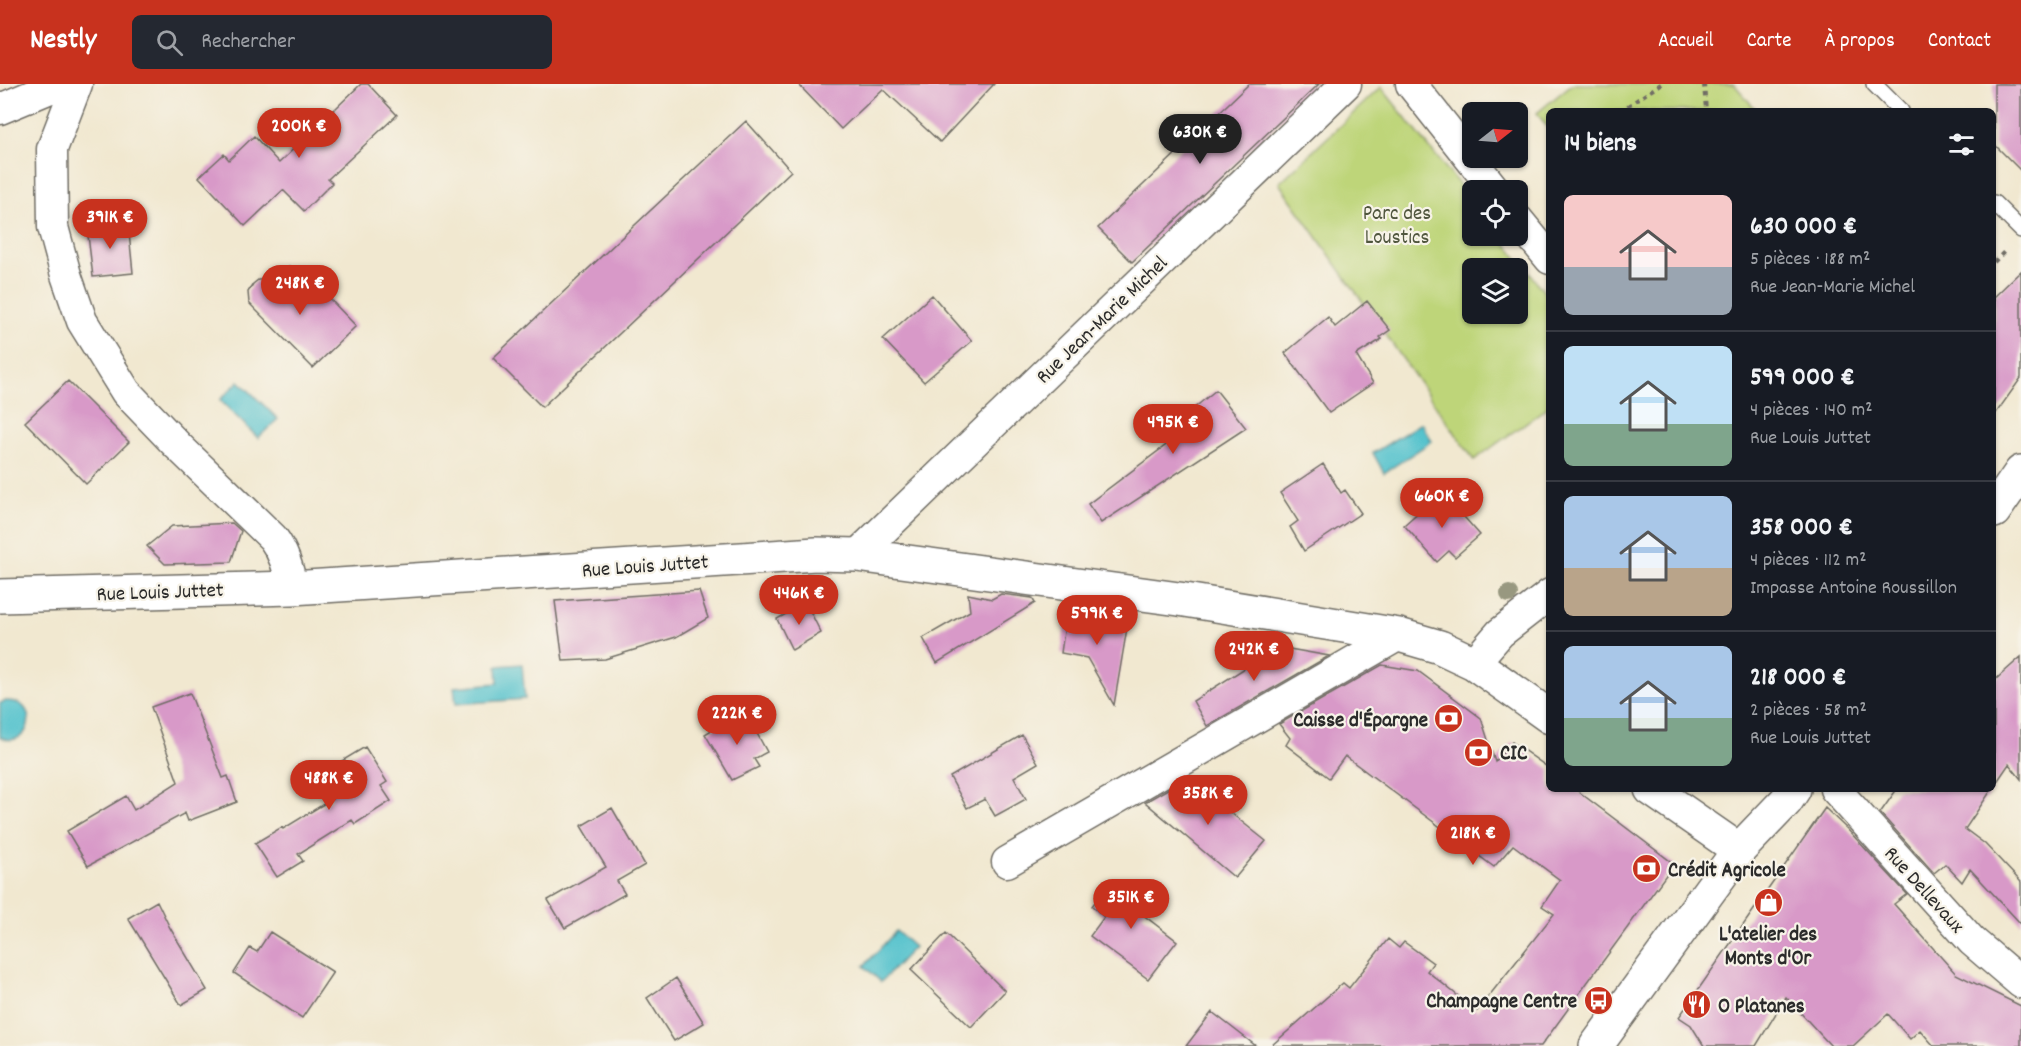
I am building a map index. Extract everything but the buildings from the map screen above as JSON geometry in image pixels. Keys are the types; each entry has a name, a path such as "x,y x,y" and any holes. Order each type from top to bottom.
{"main road":[{"path":"1996,508 2021,472"},
{"name":"Rue Louis Juttet","path":"0,596 284,562 857,555 1179,599 1399,635 1440,647 1474,663 1546,714"},
{"path":"1655,792 1739,850"},
{"path":"1596,1046 1739,850 1792,792"}],"street":[{"path":"0,109 60,84"},
{"path":"77,84 52,149 53,227 82,321 126,392 284,562"},
{"name":"Rue Jean-Marie Michel","path":"857,555 1346,84"},
{"path":"1410,84 1487,180"},
{"path":"1528,232 1546,254"},
{"path":"1474,663 1500,633 1546,597"},
{"path":"1007,862 1399,635"},
{"name":"Rue Dellevaux","path":"1838,792 1972,941 2021,982"}],"lane":[{"path":"1874,84 1898,108"},
{"path":"1996,205 2021,230"}],"path":[{"path":"1625,108 1661,84"},
{"path":"1704,84 1707,108"}],"green space":[{"path":"1572,84 1734,84 1754,108 1546,108 1546,126 1537,113"},
{"name":"Parc des Loustics","path":"1381,87 1462,188 1462,246 1508,246 1517,258 1462,258 1462,324 1528,324 1528,271 1546,294 1546,408 1474,460 1279,183"}],"water":[{"path":"239,381 278,419 258,438 220,400"},
{"path":"1421,423 1432,441 1384,473 1373,453"},
{"path":"522,664 525,699 456,704 454,687 498,683 497,666"},
{"path":"6,701 18,703 25,708 28,716 25,732 19,738 10,740 0,737 0,703"},
{"path":"896,931 914,947 881,982 864,966"}],"place":[{"name":"Caisse d'Épargne","path":"1449,719"},
{"name":"CIC","path":"1479,752"},
{"name":"Crédit Agricole","path":"1647,869"},
{"name":"L'atelier des Monts d'Or","path":"1768,902"},
{"name":"Champagne Centre","path":"1598,1000"},
{"name":"O Platanes","path":"1697,1005"}]}
